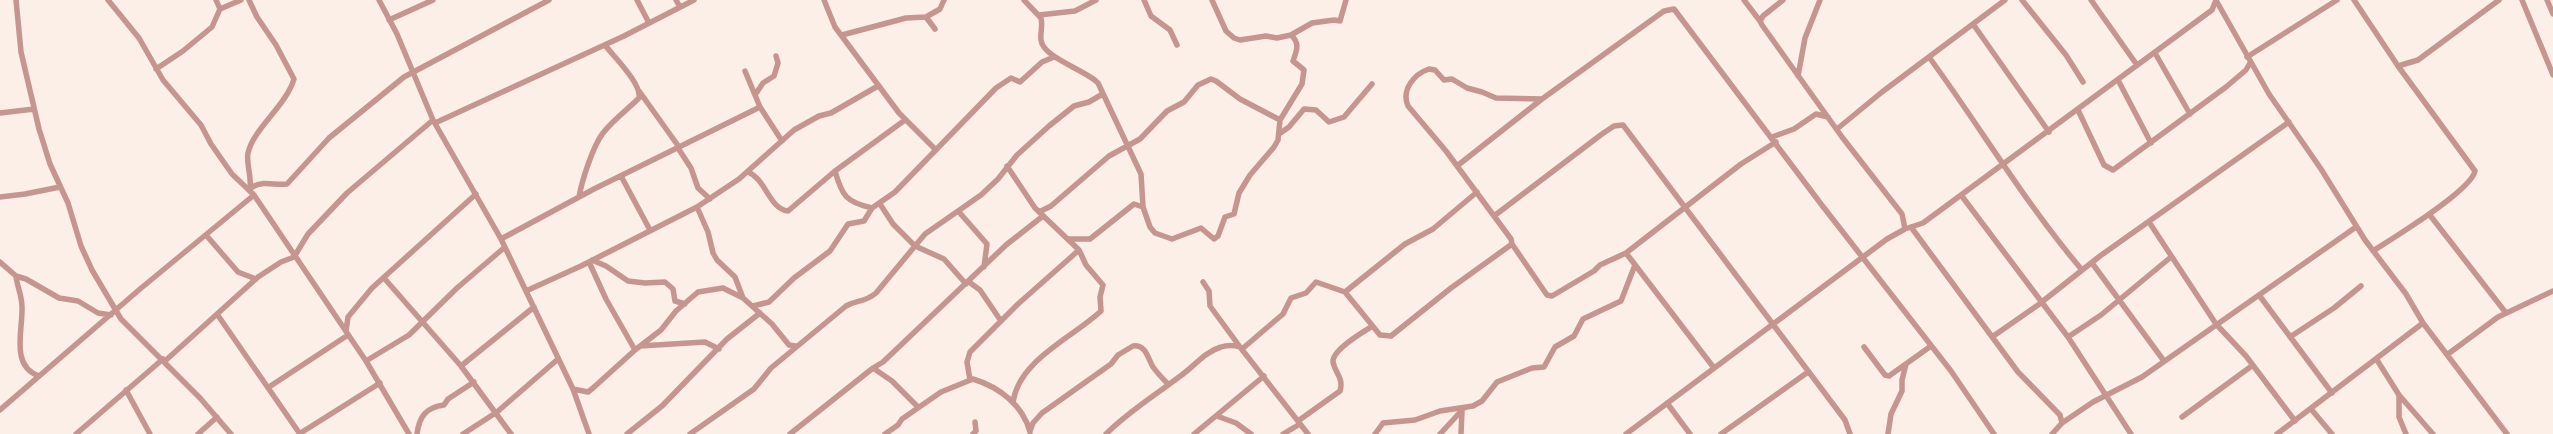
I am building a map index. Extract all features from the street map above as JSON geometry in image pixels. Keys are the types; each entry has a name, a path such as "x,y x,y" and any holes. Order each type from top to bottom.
{"street":[{"path":"16,0 21,52 34,109 50,164 68,203 81,246 92,270 121,319 164,360 231,434"},
{"path":"108,0 139,38 156,69 201,125 211,144 232,174 252,193 366,361 408,433"},
{"path":"216,0 220,8"},
{"path":"156,69 183,51 212,27 220,8 242,0"},
{"path":"249,0 257,18 276,45 294,79 279,107 250,147 248,155 251,172 252,193"},
{"path":"379,0 390,20 434,122 502,239 573,389 589,434"},
{"path":"390,20 433,0"},
{"path":"0,410 206,234 252,193 252,187 260,184 276,182 287,184 329,138 413,72 549,0"},
{"path":"636,0 649,23"},
{"path":"676,0 680,7"},
{"path":"76,434 126,390 164,360 256,279 281,262 294,257 308,234 347,193 434,122 605,45 694,0"},
{"path":"824,0 835,27 878,86 905,120 935,149"},
{"path":"842,35 906,18 926,17 940,9 944,0"},
{"path":"1024,0 1040,15 1043,27 1041,40 1043,46 1054,57 1092,77 1098,83 1101,96 1120,129 1127,147 1141,174 1143,207 1150,227 1155,233 1172,239 1200,228 1214,239 1218,236 1225,217 1234,214 1239,193 1250,175 1274,148 1279,134 1280,120 1302,84 1304,75 1304,70 1293,61 1298,47 1295,39 1291,35"},
{"path":"1040,15 1075,11 1096,0"},
{"path":"1144,0 1151,16 1170,30 1177,45"},
{"path":"1212,0 1224,27 1234,38 1277,38 1291,35 1312,23 1334,20 1340,21 1346,0"},
{"path":"1744,0 1828,117 1902,214 1908,228 2018,372 2060,415 2062,423"},
{"path":"1760,21 1763,16 1783,0"},
{"path":"1798,76 1805,38 1820,0"},
{"path":"1837,129 2005,0"},
{"path":"2022,0 2066,55 2083,82"},
{"path":"2092,0 2137,65"},
{"path":"2078,110 2108,169 2118,168 2226,88 2246,70 2249,60 2337,0"},
{"path":"2354,0 2358,10 2475,171 2471,181 2429,214 2373,251"},
{"path":"2398,66 2418,60 2499,0"},
{"path":"2522,0 2553,75"},
{"path":"2547,0 2553,14"},
{"path":"2216,1 2249,60 2356,227 2406,294 2423,323 2448,354 2506,434"},
{"path":"1626,434 1863,257 1908,228 1923,223 2003,166 2212,10 2216,1"},
{"path":"1457,166 1542,99 1664,11 1674,9 1931,346 1994,434"},
{"path":"926,17 935,29"},
{"path":"1973,24 2049,132"},
{"path":"605,45 678,148 691,168 698,188 710,199"},
{"path":"2154,53 2190,114"},
{"path":"755,95 763,83 774,76 778,63 776,56"},
{"path":"753,306 769,302 794,278 830,251 848,224 864,221 872,208 880,204 895,192 935,149 996,88 1011,78 1020,82 1042,62 1054,57"},
{"path":"1929,57 1991,145 2003,166 2032,207 2082,270"},
{"path":"1542,99 1496,98 1467,88 1452,79 1444,80 1435,70 1430,69 1416,76 1408,88 1404,98 1408,106 1477,192 1548,295 1552,296 1600,266 1626,253 1742,164 1776,142"},
{"path":"745,71 760,107 782,141"},
{"path":"790,434 873,368 883,362 968,283 1006,245 1041,214 1109,156 1127,147 1145,135 1172,108 1184,102 1198,86 1211,79 1240,99 1280,120"},
{"path":"2118,80 2151,143"},
{"path":"1279,134 1289,127 1304,109 1316,110 1329,122 1339,120 1344,117 1372,84"},
{"path":"526,291 698,207 748,172 777,148 794,130 819,116 831,113 878,86"},
{"path":"579,197 586,169 600,138 618,116 639,98 639,91"},
{"path":"690,434 754,389 764,374 846,306 853,302 866,301 876,294 894,275 915,246 938,223 959,212 998,179 1007,166 1033,140 1074,106 1089,102 1101,96"},
{"path":"502,239 579,197 760,107"},
{"path":"0,112 34,109"},
{"path":"1772,137 1794,129 1816,114 1828,117"},
{"path":"748,172 758,177 777,206 782,210 788,210 835,171 905,120"},
{"path":"1992,337 2082,270 2289,122"},
{"path":"1494,216 1602,134 1619,124 1626,128 1686,206 1772,324 1845,420 1850,434"},
{"path":"1007,166 1041,214 1079,250 1086,265 1103,285 1100,297 1101,311 1054,348 1019,380 1013,402"},
{"path":"835,171 843,195 849,200 872,208"},
{"path":"621,176 650,230"},
{"path":"0,197 60,187"},
{"path":"1345,292 1405,244 1433,229 1477,192"},
{"path":"347,333 348,317 355,306 476,194"},
{"path":"1961,195 2068,338 2131,434"},
{"path":"880,204 893,224 915,246 944,259 968,283 980,290 1001,321"},
{"path":"1068,239 1090,239 1134,204 1143,207"},
{"path":"698,207 708,232 713,253 735,277 743,298"},
{"path":"959,212 987,244 984,267"},
{"path":"2429,214 2506,313"},
{"path":"2149,222 2216,324 2252,365 2295,421"},
{"path":"2052,434 2062,423 2105,394 2142,377 2356,227"},
{"path":"206,234 238,272 256,279"},
{"path":"1106,434 1134,408 1213,351 1222,347 1241,348 1283,314 1291,298 1306,293 1316,282 1345,292 1380,336 1391,336 1451,288 1512,244"},
{"path":"366,361 409,335 423,320 505,246"},
{"path":"970,380 967,362 970,352 1001,321 1079,250"},
{"path":"1626,253 1714,368"},
{"path":"2068,338 2119,300 2171,257"},
{"path":"590,261 606,266 628,281 670,284 675,301 685,304"},
{"path":"590,261 606,299 638,348"},
{"path":"0,262 16,276 26,278 59,298 78,301 98,313 111,315"},
{"path":"2092,263 2164,361"},
{"path":"1375,434 1383,423 1416,420 1440,411 1463,409 1473,406 1482,401 1497,382 1532,368 1544,367 1555,347 1574,336 1583,320 1621,301 1635,265"},
{"path":"16,276 22,306 20,358 25,367 39,376"},
{"path":"384,278 423,320 461,366 511,434"},
{"path":"1203,282 1209,292 1210,306 1308,434"},
{"path":"2290,337 2334,308 2361,286"},
{"path":"573,389 588,392 661,330 676,311 702,290 720,288 743,298 772,324 789,345 796,346"},
{"path":"2448,354 2487,324 2506,313 2553,291"},
{"path":"2258,296 2332,393"},
{"path":"461,366 534,307"},
{"path":"627,434 662,406 749,319 760,313"},
{"path":"217,314 269,387 300,434 380,383"},
{"path":"2277,434 2377,360 2423,323"},
{"path":"1283,434 1340,391 1342,383 1334,364 1335,357 1354,337 1372,327"},
{"path":"269,387 347,333"},
{"path":"638,348 705,342 719,349"},
{"path":"1030,433 1033,423 1042,413 1111,364 1118,355 1133,346 1141,347 1146,352 1153,367 1168,384"},
{"path":"1864,347 1885,375 1892,375 1931,346"},
{"path":"463,434 496,412 558,359"},
{"path":"2377,360 2399,396 2433,434"},
{"path":"1888,434 1892,414 1902,391 1902,380 1906,364"},
{"path":"2182,417 2252,365"},
{"path":"873,368 892,381 918,407"},
{"path":"1721,434 1808,372"},
{"path":"1195,434 1264,376"},
{"path":"885,434 918,407 941,392 970,380 984,382 1013,402 1021,412 1030,433"},
{"path":"417,434 422,415 432,407 444,404 448,398 474,382"},
{"path":"126,390 150,434"},
{"path":"2399,396 2398,417 2406,434"},
{"path":"1666,403 1690,434"},
{"path":"1440,434 1463,409"},
{"path":"1461,434 1463,409"},
{"path":"2311,409 2332,434"},
{"path":"1217,416 1236,423 1251,434"},
{"path":"198,434 217,417"},
{"path":"973,434 976,431 975,422"}]}
